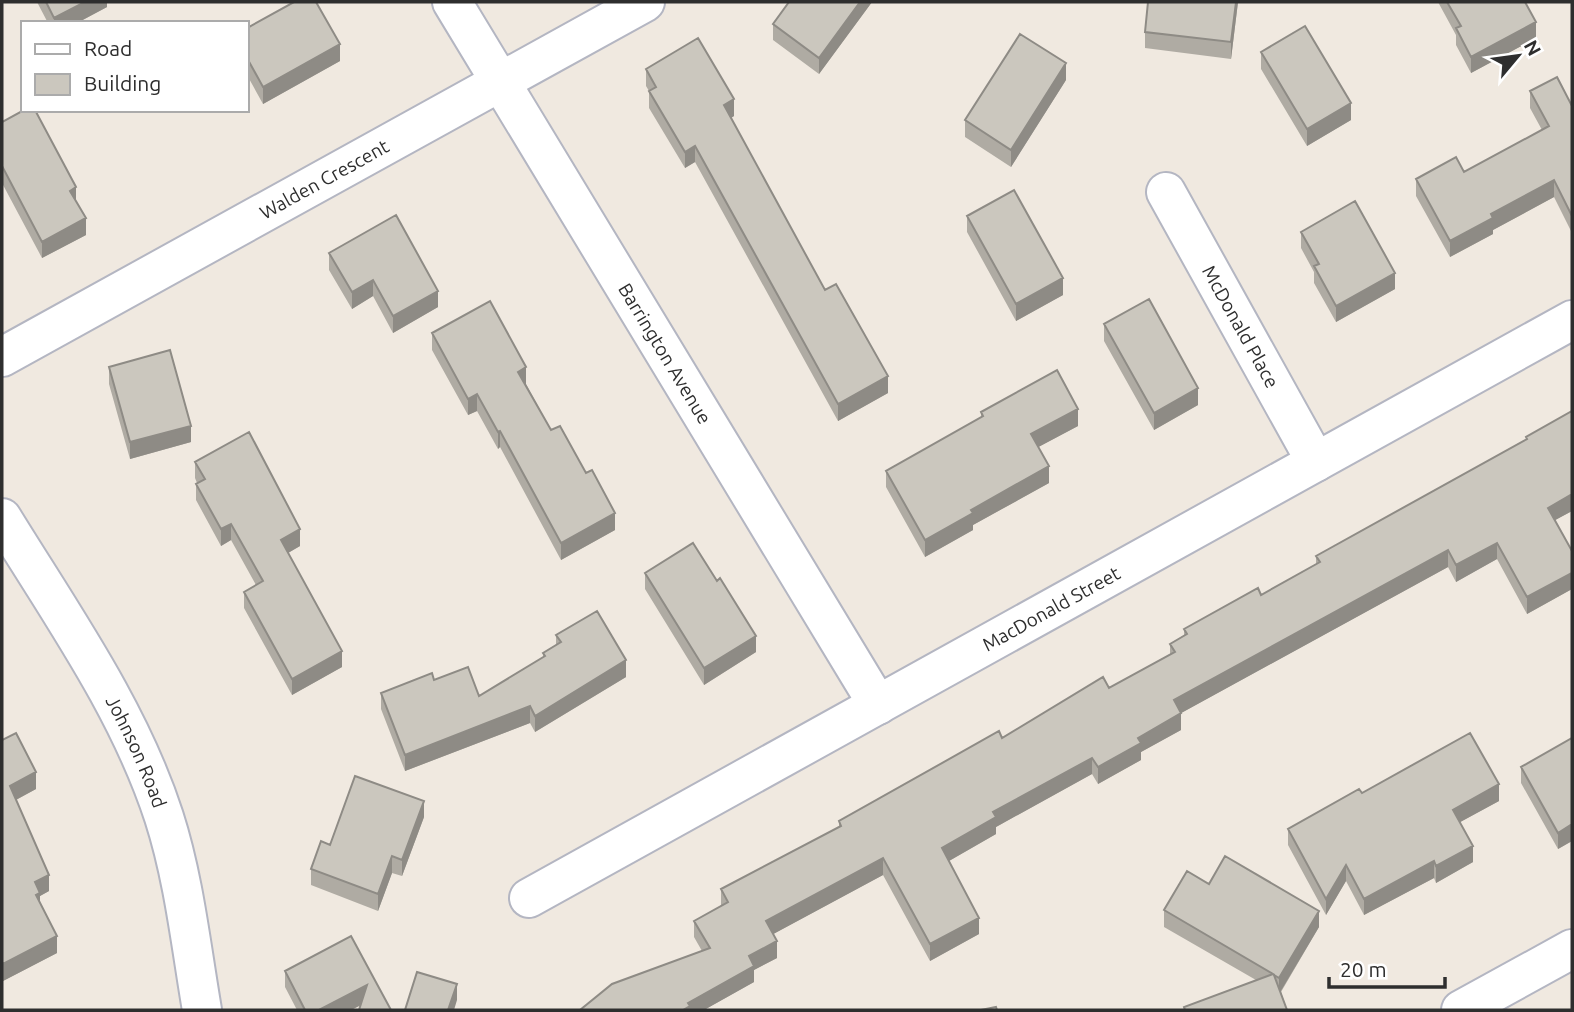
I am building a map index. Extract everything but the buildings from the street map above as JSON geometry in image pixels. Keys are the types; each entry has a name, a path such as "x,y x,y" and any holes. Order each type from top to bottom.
{"street":[{"name":"Barrington Avenue","path":"452,2 878,705"},
{"name":"Walden Crescent","path":"2,357 645,2"},
{"name":"McDonald Place","path":"1166,192 1316,462"},
{"name":"MacDonald Street","path":"529,898 1572,320"},
{"name":"Johnson Road","path":"2,518 104,687 146,770 171,845 202,1010"},
{"path":"1461,1010 1572,948"}]}
